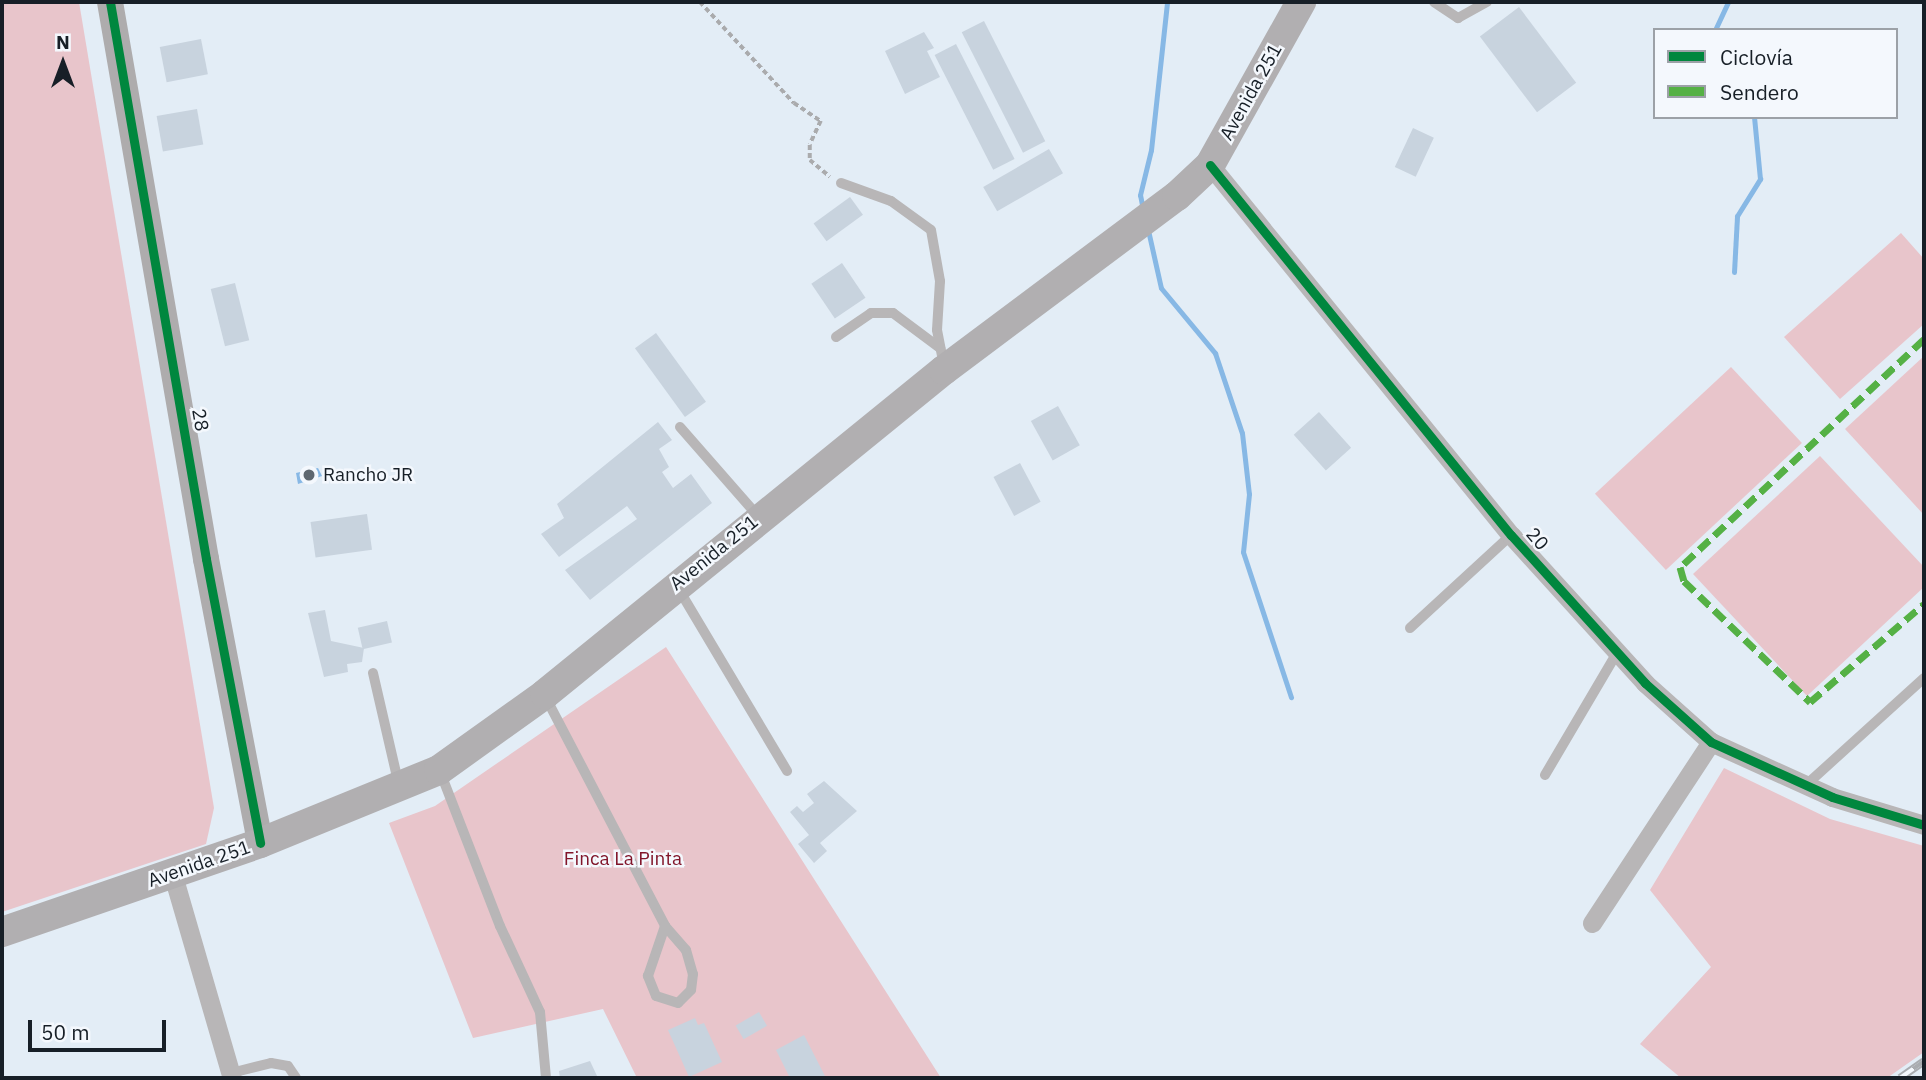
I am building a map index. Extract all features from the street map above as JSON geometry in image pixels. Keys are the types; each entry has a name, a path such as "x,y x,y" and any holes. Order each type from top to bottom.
{"main road":[{"name":"Avenida 251","path":"2,932 260,844 439,771 545,694 942,359 1093,262 1177,196 1210,165 1301,2"}],"street":[{"name":"28","path":"110,2 206,559 260,844"},
{"name":"20","path":"1210,165 1511,535 1617,653 1712,742 1806,785 1924,825"},
{"path":"1592,923 1712,742"},
{"path":"172,872 231,1076"}],"lane":[{"path":"1434,2 1458,18 1487,2"},
{"path":"841,183 891,201 931,230 940,281 942,359"},
{"path":"836,337 872,313 892,313 942,359"},
{"path":"680,427 758,517"},
{"path":"1410,628 1511,535"},
{"path":"676,585 787,771"},
{"path":"1545,775 1617,653"},
{"path":"373,673 400,789"},
{"path":"1806,785 1924,678"},
{"path":"545,694 665,926 685,950 693,974 691,989 678,1003 656,996 648,976 665,926"},
{"path":"439,771 500,926 540,1012 546,1078"},
{"path":"231,1076 271,1063 288,1066 296,1078"}],"path":[{"path":"701,2 794,103 821,121 810,145 810,160 841,183"}],"green space":[{"path":"2,2 79,2 214,808 206,844 2,912"},
{"path":"1901,233 1924,259 1924,324 1840,399 1784,337"},
{"path":"1924,356 1924,515 1845,429"},
{"path":"1731,367 1802,443 1666,570 1595,494"},
{"path":"1820,456 1924,567 1924,587 1807,696 1693,574"},
{"name":"Finca La Pinta","path":"666,647 941,1078 637,1078 603,1009 473,1038 389,823 435,806"},
{"path":"1724,768 1830,819 1924,846 1924,1052 1887,1078 1681,1078 1640,1044 1711,967 1650,890"}],"water":[{"name":"Rancho JR","path":"318,468 322,476 298,484 296,473"}],"building":[{"path":"1519,7 1576,83 1537,112 1480,36"},
{"path":"984,21 1045,141 1023,153 962,32"},
{"path":"924,32 934,48 927,51 940,77 905,94 885,51"},
{"path":"201,39 208,74 167,82 160,47"},
{"path":"956,44 1015,159 993,170 935,55"},
{"path":"197,109 203,144 163,152 157,116"},
{"path":"1413,128 1434,138 1416,177 1395,167"},
{"path":"1049,149 1063,173 997,211 983,187"},
{"path":"850,197 863,215 827,241 814,223"},
{"path":"842,263 865,298 835,319 811,284"},
{"path":"235,283 249,340 225,346 211,289"},
{"path":"656,333 706,402 685,417 635,348"},
{"path":"1058,406 1080,445 1053,460 1031,421"},
{"path":"1319,412 1351,448 1326,470 1294,435"},
{"path":"658,422 672,440 659,449 669,467 662,472 673,488 691,474 712,503 590,600 565,570 637,519 627,506 559,557 541,534 564,518 557,504"},
{"path":"1020,463 1041,502 1014,516 994,477"},
{"path":"367,514 372,550 316,558 311,522"},
{"path":"325,610 331,641 364,648 362,662 347,664 348,672 324,677 308,613"},
{"path":"387,621 392,642 363,649 358,628"},
{"path":"824,781 857,811 820,843 827,851 814,863 798,844 809,835 790,812 797,806 803,812 814,803 807,794"},
{"path":"759,1012 767,1026 744,1039 736,1026"},
{"path":"695,1018 698,1025 704,1023 722,1062 689,1077 668,1030"},
{"path":"804,1035 826,1078 790,1078 776,1050"},
{"path":"590,1061 598,1078 560,1078 559,1071"}],"waterway":[{"path":"1143,210 1140,195 1151,150 1167,2"},
{"path":"1716,28 1728,2"},
{"path":"1734,272 1737,216 1760,179 1754,119"},
{"path":"1148,230 1161,288 1215,353 1242,433 1249,494 1243,552 1291,697"}],"railway":[{"path":"1900,1078 1924,1061"}],"marked path":[{"path":"1924,339 1680,567 1684,581 1810,702 1924,604"}],"cycle path":[{"path":"110,2 206,559 260,843"},
{"path":"1210,165 1511,535 1645,683 1711,742 1832,797 1924,825"}],"place":[{"name":"Rancho JR","path":"309,475"}]}
